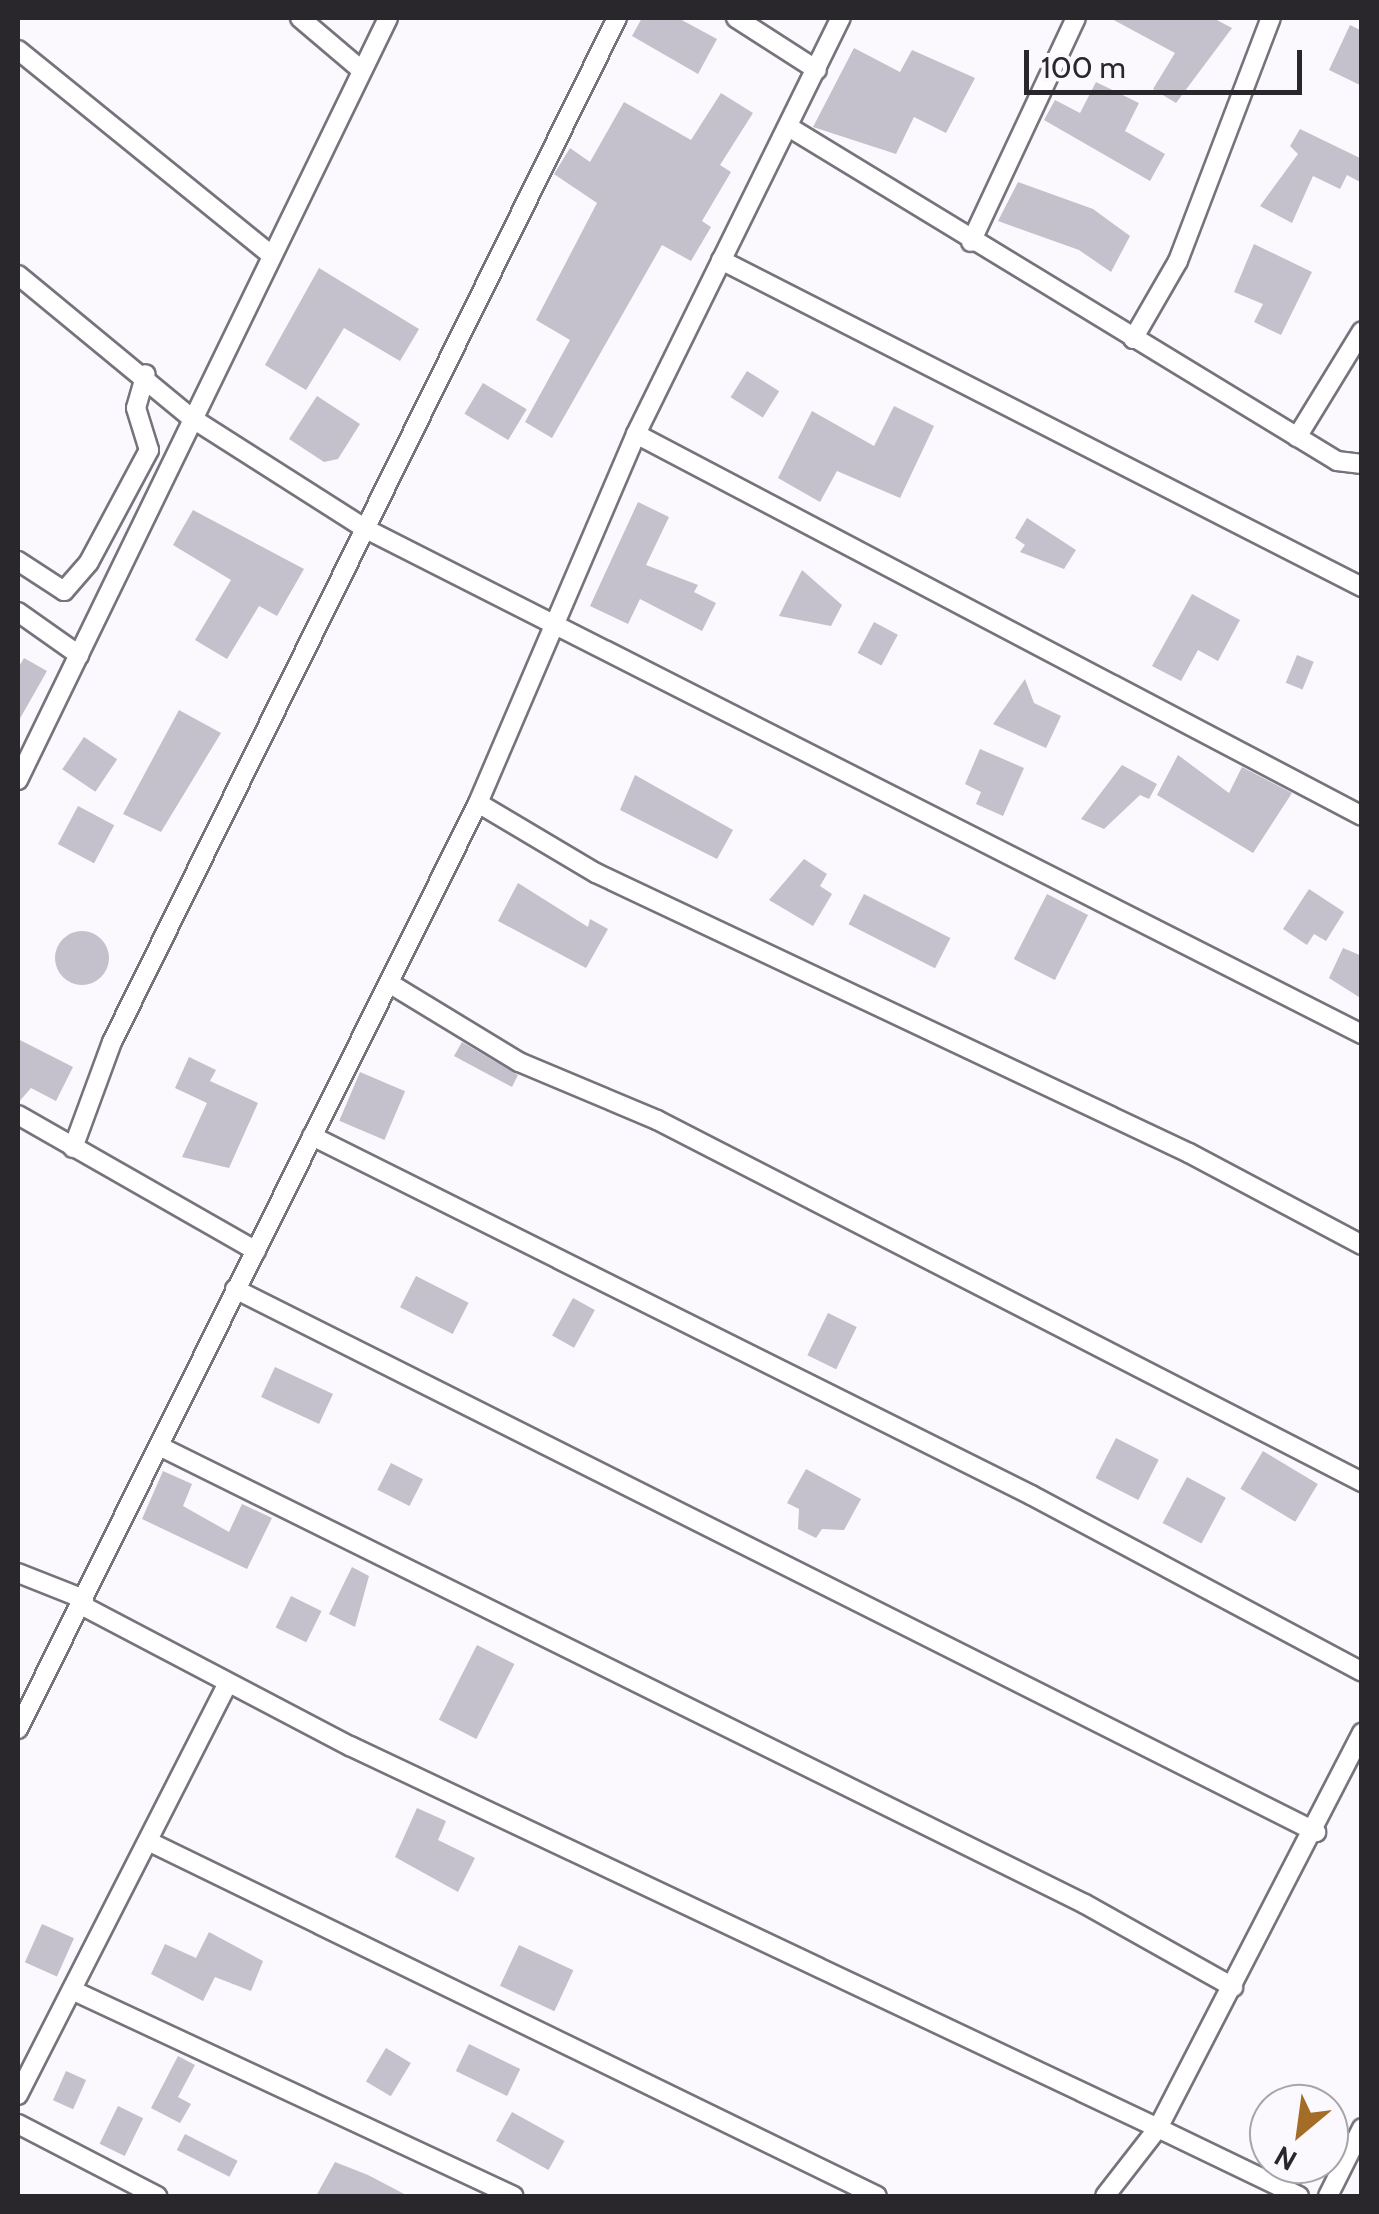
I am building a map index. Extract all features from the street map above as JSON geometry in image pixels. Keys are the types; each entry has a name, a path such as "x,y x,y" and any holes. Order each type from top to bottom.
{"street":[{"path":"300,18 359,68"},
{"path":"18,780 359,68 388,18"},
{"path":"73,1148 112,1042 617,18"},
{"path":"736,18 816,70"},
{"path":"18,1729 478,803 549,627 636,434 721,260 792,129 842,18"},
{"path":"970,242 1076,18"},
{"path":"1133,339 1178,261 1272,18"},
{"path":"18,50 270,254"},
{"path":"792,129 970,242 1297,437 1362,464"},
{"path":"721,260 1362,588"},
{"path":"18,275 146,374 190,417 366,530 549,627 1362,1034"},
{"path":"1297,437 1362,331"},
{"path":"18,561 64,591 89,562 149,450 136,408 146,374"},
{"path":"636,434 1362,816"},
{"path":"18,612 79,655"},
{"path":"478,803 596,874 1189,1153 1362,1246"},
{"path":"389,983 519,1062 656,1120 1362,1482"},
{"path":"18,1115 256,1251"},
{"path":"312,1136 1031,1495 1362,1672"},
{"path":"234,1289 1316,1832"},
{"path":"159,1446 1086,1904 1232,1987"},
{"path":"18,1573 84,1599"},
{"path":"84,1599 81,1606 228,1685 1299,2196"},
{"path":"18,2095 152,1843 228,1685"},
{"path":"1105,2196 1158,2128 1316,1832 1362,1733"},
{"path":"152,1843 877,2196"},
{"path":"72,1990 513,2196"},
{"path":"18,2124 157,2196"},
{"path":"1328,2196 1362,2128"}],"building":[{"path":"642,18 678,18 717,39 698,74 632,36"},
{"path":"1110,18 1213,18 1232,28 1176,103 1153,89 1175,53"},
{"path":"1350,25 1362,31 1362,86 1329,70"},
{"path":"854,48 900,72 912,50 975,78 946,133 914,117 896,154 813,127"},
{"path":"1096,82 1139,103 1125,131 1165,154 1150,181 1044,120 1055,100 1080,113"},
{"path":"721,93 753,113 720,165 731,172 702,221 711,227 691,261 662,245 552,438 525,422 570,340 536,320 597,203 554,174 570,148 590,162 624,102 691,140"},
{"path":"1300,129 1362,159 1362,183 1347,175 1340,189 1313,176 1292,223 1260,206 1298,154 1290,146"},
{"path":"1018,182 1093,209 1130,236 1111,272 1079,250 998,221"},
{"path":"1254,244 1312,272 1281,335 1254,322 1263,304 1234,292"},
{"path":"319,268 419,329 400,361 344,328 306,390 265,365"},
{"path":"747,371 779,391 763,417 731,397"},
{"path":"483,383 527,409 508,440 464,414"},
{"path":"317,396 360,424 338,459 324,462 289,439"},
{"path":"894,406 934,426 900,498 837,471 820,502 778,478 812,411 874,446"},
{"path":"638,502 669,517 646,565 698,585 694,592 716,603 702,631 640,599 628,624 590,606"},
{"path":"193,510 304,569 277,616 259,606 227,659 195,640 231,580 173,545"},
{"path":"1027,518 1076,550 1064,569 1020,552 1025,545 1015,538"},
{"path":"802,570 842,605 831,626 779,616"},
{"path":"1192,594 1240,620 1218,661 1198,650 1181,681 1152,666"},
{"path":"874,622 898,635 881,666 858,653"},
{"path":"1297,655 1314,662 1302,690 1286,683"},
{"path":"24,658 47,671 18,722 18,668"},
{"path":"1025,679 1034,703 1061,716 1046,748 993,724"},
{"path":"179,710 221,733 161,832 123,814"},
{"path":"84,737 117,759 95,792 62,769"},
{"path":"980,749 1024,768 1003,816 976,804 981,792 965,784"},
{"path":"1178,755 1229,793 1242,767 1292,793 1253,853 1157,795"},
{"path":"1122,765 1157,784 1149,799 1140,795 1104,829 1081,819"},
{"path":"635,775 733,830 717,859 620,810"},
{"path":"78,806 114,825 94,863 58,844"},
{"path":"804,859 827,874 820,886 832,894 813,926 769,900"},
{"path":"518,883 588,927 590,919 608,929 586,968 498,921"},
{"path":"1309,889 1344,912 1326,941 1314,934 1307,945 1283,929"},
{"path":"864,894 950,938 935,968 849,924"},
{"path":"1047,894 1088,915 1055,980 1014,959"},
{"path":"82,931 101,939 109,958 101,977 82,985 63,977 55,958 63,939"},
{"path":"1343,948 1362,956 1362,999 1329,978"},
{"path":"18,1039 73,1067 56,1101 31,1088 18,1103"},
{"path":"462,1042 518,1075 512,1087 454,1056"},
{"path":"189,1057 216,1070 210,1081 258,1103 229,1168 182,1157 207,1103 175,1088"},
{"path":"360,1072 405,1091 384,1140 339,1121"},
{"path":"416,1276 469,1303 453,1334 400,1307"},
{"path":"573,1298 595,1310 574,1348 552,1336"},
{"path":"828,1313 857,1327 836,1369 807,1355"},
{"path":"275,1367 333,1394 319,1424 261,1397"},
{"path":"1116,1438 1159,1460 1138,1500 1096,1478"},
{"path":"1263,1451 1318,1484 1295,1522 1240,1489"},
{"path":"391,1463 423,1479 409,1506 377,1490"},
{"path":"806,1469 861,1499 844,1530 822,1529 816,1538 798,1529 799,1509 787,1503"},
{"path":"163,1471 192,1484 183,1506 229,1532 242,1504 272,1518 247,1569 142,1519"},
{"path":"1187,1477 1226,1498 1201,1544 1163,1523"},
{"path":"352,1567 369,1576 355,1627 329,1614"},
{"path":"291,1596 322,1611 306,1642 276,1627"},
{"path":"477,1645 514,1664 476,1739 439,1720"},
{"path":"417,1808 446,1821 438,1840 475,1858 458,1892 395,1857"},
{"path":"42,1924 74,1938 57,1977 25,1962"},
{"path":"209,1932 263,1961 251,1991 215,1977 203,2001 151,1974 165,1944 196,1958"},
{"path":"519,1945 573,1970 554,2011 500,1986"},
{"path":"469,2044 520,2069 507,2096 456,2071"},
{"path":"386,2048 411,2063 391,2096 366,2081"},
{"path":"178,2056 195,2065 178,2097 191,2104 180,2123 151,2108"},
{"path":"66,2071 86,2080 73,2109 53,2100"},
{"path":"118,2106 143,2118 125,2156 100,2144"},
{"path":"512,2112 564,2141 548,2170 496,2141"},
{"path":"185,2134 238,2161 229,2177 177,2150"},
{"path":"335,2162 368,2175 408,2196 316,2196"}]}
